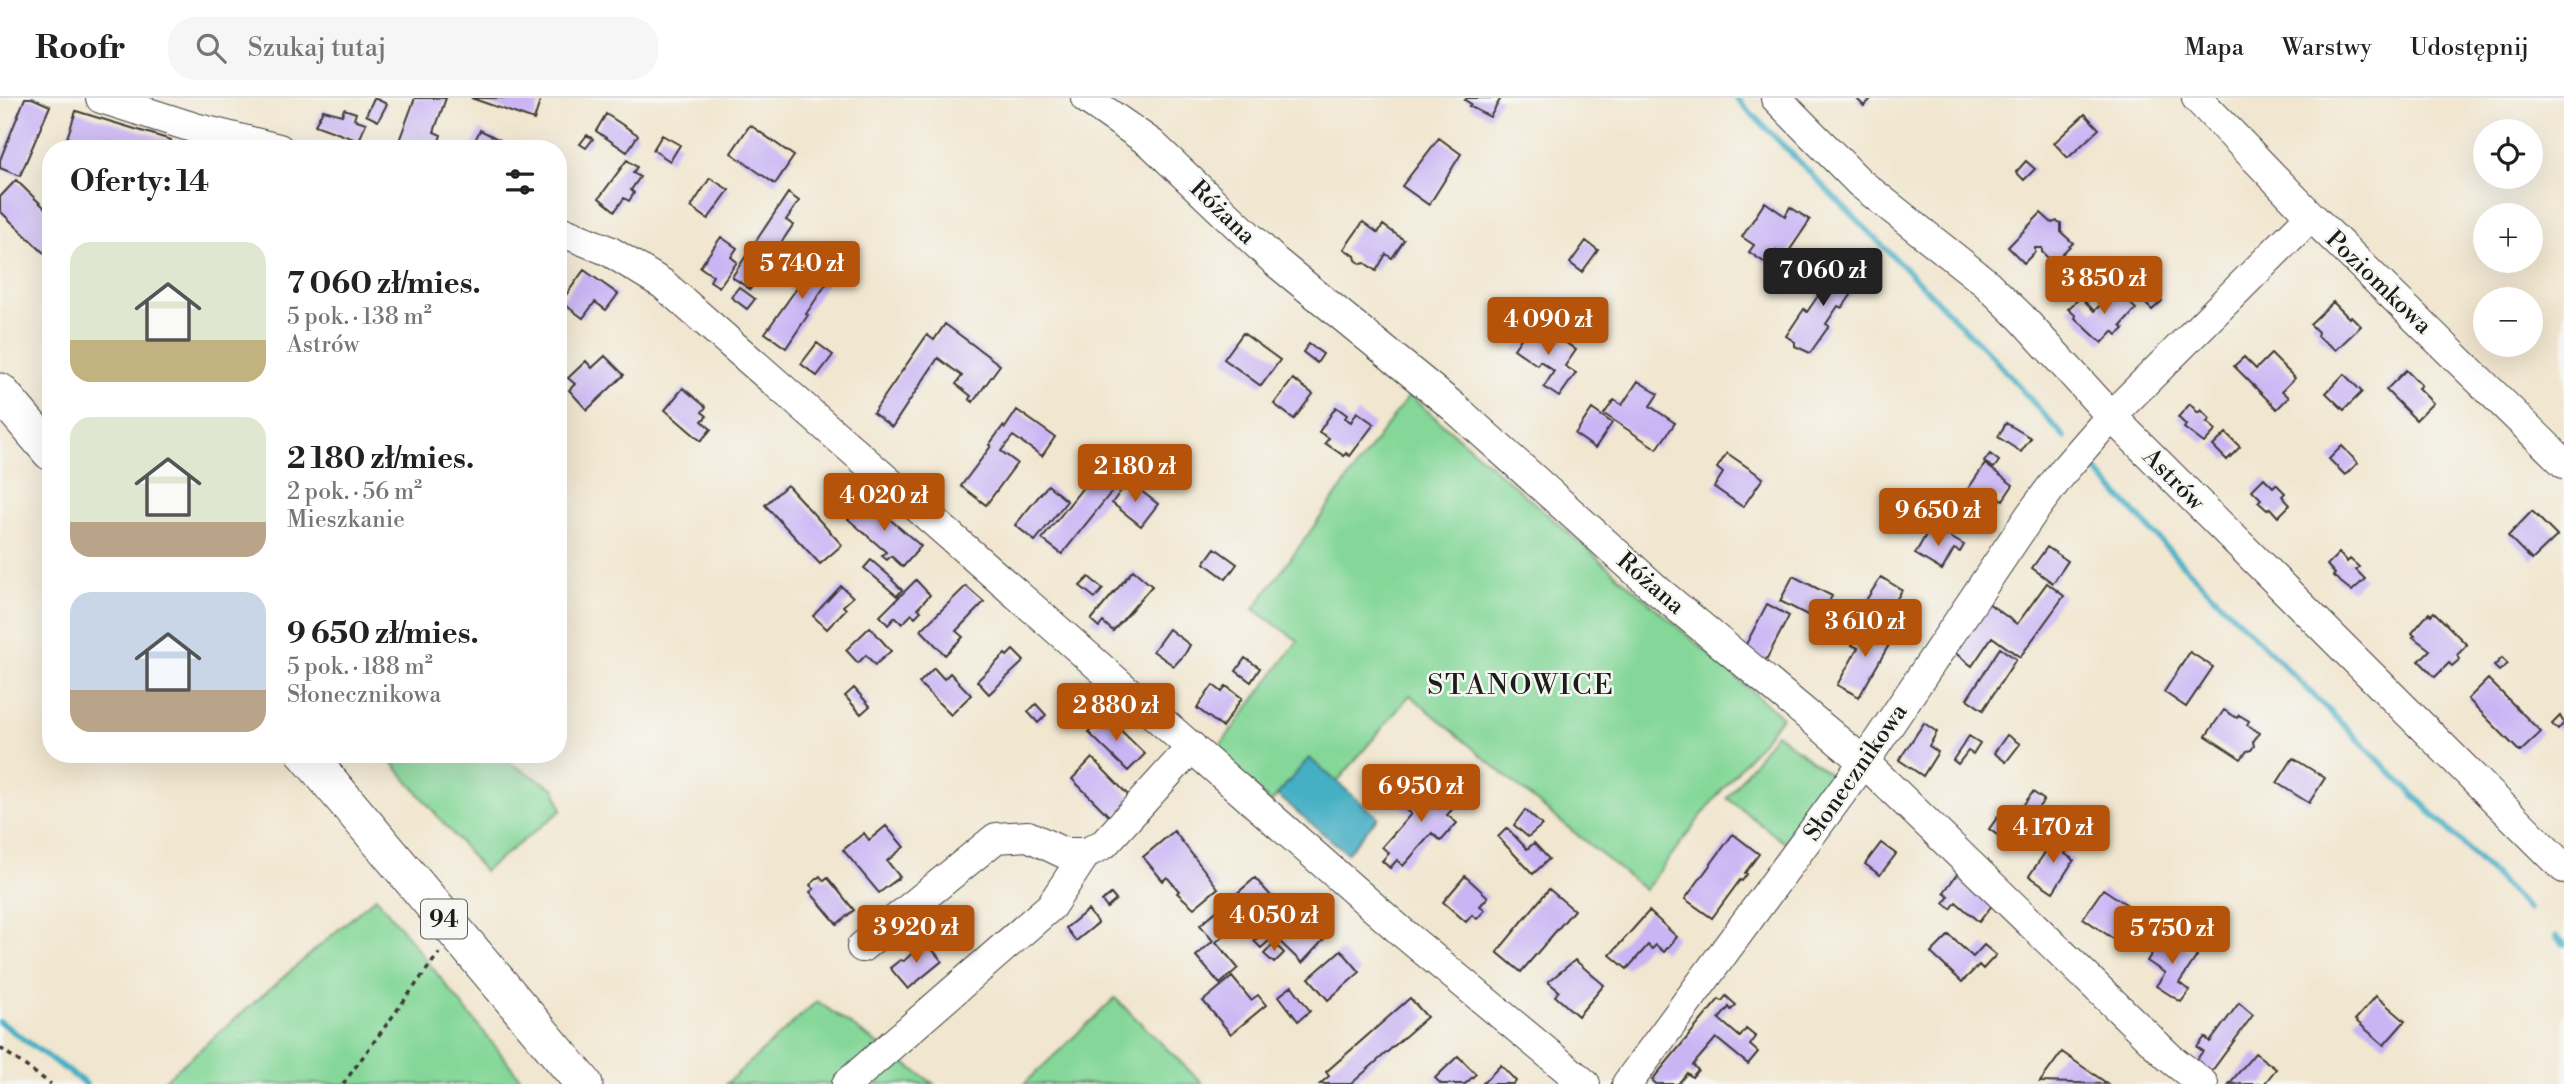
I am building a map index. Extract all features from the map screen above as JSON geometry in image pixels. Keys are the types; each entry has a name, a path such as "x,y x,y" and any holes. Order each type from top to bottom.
{"main road":[{"path":"0,392 42,441"},
{"name":"94","path":"314,763 584,1084"}],"street":[{"path":"101,98 195,128 243,140"},
{"name":"Różana","path":"1086,98 1152,144 1276,262 1455,408 1657,590 1864,762 2170,1058 2203,1084"},
{"name":"Astrów","path":"1776,98 1860,183 1986,284 2012,309 2111,416 2564,868"},
{"name":"Poziomkowa","path":"2196,98 2311,216 2564,463"},
{"name":"Słonecznikowa","path":"1627,1084 1864,762 2032,513 2065,469 2111,416 2311,216"},
{"path":"567,234 610,251 663,284 1403,933 1585,1084"},
{"path":"862,947 996,838 1028,836 1064,853 1086,853 1104,844 1192,747"},
{"path":"848,1084 1051,906 1086,853"}],"path":[{"path":"342,1084 425,970 458,935"},
{"path":"0,1048 51,1084"}],"green space":[{"path":"1409,395 1782,717 1712,802 1645,890 1410,695 1337,782 1309,758 1271,803 1215,752 1298,641 1254,609"},
{"path":"1776,733 1834,778 1785,843 1727,798"},
{"path":"393,763 510,763 555,789 562,810 484,871"},
{"path":"376,897 525,1084 160,1084"},
{"path":"1115,998 1203,1084 1024,1084"},
{"path":"817,1001 934,1084 726,1084"}],"water":[{"path":"1309,758 1378,817 1347,853 1277,795"}],"building":[{"path":"25,98 32,98 50,106 20,176 0,168 0,160"},
{"path":"374,98 387,104 378,121 366,115"},
{"path":"415,98 446,98 434,132 441,135 439,140 399,140"},
{"path":"471,98 541,98 534,120"},
{"path":"1501,98 1490,117 1469,106 1471,104 1465,100"},
{"path":"1856,98 1872,98 1864,106"},
{"path":"344,109 356,113 354,119 366,123 359,140 315,125 323,110 342,115"},
{"path":"76,111 171,140 74,140 67,138"},
{"path":"606,114 638,135 627,152 596,131"},
{"path":"2085,114 2099,129 2068,158 2054,143"},
{"path":"750,125 794,156 775,184 731,153"},
{"path":"480,130 500,140 475,140"},
{"path":"587,135 593,139 586,148 580,144"},
{"path":"662,135 680,145 670,161 653,150"},
{"path":"1439,138 1461,154 1429,205 1402,186"},
{"path":"627,160 637,167 633,173 640,177 631,190 634,193 629,201 624,198 615,211 599,198"},
{"path":"2026,161 2035,169 2024,180 2016,172"},
{"path":"710,178 729,190 708,219 691,207"},
{"path":"16,180 42,205 42,251 0,211 0,197"},
{"path":"788,193 799,201 786,220 793,225 750,289 732,277"},
{"path":"1765,202 1785,216 1790,207 1810,220 1785,257 1776,251 1767,264 1749,252 1754,245 1742,237"},
{"path":"2041,213 2052,223 2061,223 2061,232 2073,243 2053,263 2042,252 2042,248 2035,248 2035,252 2024,263 2008,247"},
{"path":"1363,222 1378,233 1383,225 1404,240 1392,258 1386,254 1376,271 1365,263 1361,264 1344,249"},
{"path":"721,237 737,248 731,257 737,262 719,287 710,281 713,276 700,267"},
{"path":"1586,241 1598,250 1582,272 1570,263"},
{"path":"822,253 839,265 786,348 765,333"},
{"path":"1834,264 1844,271 1848,270 1860,282 1842,308 1838,306 1826,324 1829,326 1810,353 1795,346 1795,342 1786,336 1804,309 1807,312 1820,293 1816,291"},
{"path":"584,270 618,294 606,310 595,302 583,318 567,306 567,294"},
{"path":"2144,282 2162,301 2152,310 2133,291"},
{"path":"739,287 755,299 747,309 731,297"},
{"path":"2116,290 2136,309 2121,326 2124,329 2117,335 2113,331 2102,343 2068,309 2081,297 2094,311"},
{"path":"2333,302 2361,326 2336,350 2317,336 2318,332 2310,324"},
{"path":"945,324 1000,365 973,402 969,399 971,396 956,384 962,376 938,358 892,427 873,413 927,335 934,340"},
{"path":"1531,324 1552,339 1555,335 1576,350 1565,366 1576,373 1559,397 1544,387 1554,371 1540,361 1537,365 1514,349"},
{"path":"1243,333 1280,360 1261,386 1224,359"},
{"path":"817,343 833,355 817,376 801,364"},
{"path":"1309,344 1323,354 1317,363 1303,352"},
{"path":"2271,354 2295,378 2282,391 2289,397 2277,409 2234,366 2244,357 2256,369"},
{"path":"605,356 624,375 587,410 569,390 575,384 568,378 586,361 592,368"},
{"path":"2406,370 2421,385 2418,388 2433,403 2416,420 2386,390"},
{"path":"2344,374 2362,392 2344,410 2326,393"},
{"path":"1293,379 1313,394 1294,419 1274,404"},
{"path":"1638,381 1658,394 1650,406 1675,423 1657,449 1604,414 1614,400 1622,405"},
{"path":"683,388 706,407 702,412 707,416 702,421 711,429 701,441 665,410"},
{"path":"2190,404 2198,413 2201,410 2210,419 2207,422 2216,430 2204,443 2184,428 2186,425 2178,417"},
{"path":"1336,407 1347,415 1345,418 1351,422 1357,412 1374,424 1350,456 1346,453 1344,456 1325,443 1329,438 1319,432"},
{"path":"1592,409 1612,423 1595,448 1575,434"},
{"path":"1017,410 1055,437 1042,456 1013,436 1001,451 1017,463 986,505 961,486"},
{"path":"2006,423 2031,438 2021,452 1998,437"},
{"path":"2226,433 2240,447 2227,460 2213,446"},
{"path":"2342,446 2358,463 2345,475 2329,459"},
{"path":"1727,453 1763,478 1743,507 1714,487 1723,473 1717,468"},
{"path":"1990,454 1999,461 1994,468 1984,462"},
{"path":"1985,464 2013,485 2003,500 1997,497 1987,511 1964,495"},
{"path":"1093,475 1113,490 1062,554 1042,539"},
{"path":"2264,478 2285,493 2282,496 2290,505 2278,517 2270,508 2267,510 2258,502 2261,499 2252,490"},
{"path":"1128,481 1158,504 1141,526 1112,503"},
{"path":"787,485 842,545 820,564 765,505"},
{"path":"1048,485 1067,501 1035,541 1015,525"},
{"path":"865,498 921,546 903,567 891,556 887,560 882,556 886,552 848,519"},
{"path":"2532,511 2557,536 2532,560 2508,536"},
{"path":"1931,526 1964,545 1960,552 1954,549 1942,570 1915,554"},
{"path":"2047,547 2068,561 2053,583 2032,568"},
{"path":"1215,548 1237,564 1226,579 1204,563"},
{"path":"2339,553 2347,562 2350,559 2359,567 2356,570 2365,579 2352,591 2333,576 2335,574 2327,565"},
{"path":"871,560 902,590 897,596 864,568"},
{"path":"1133,570 1152,586 1113,631 1103,622 1099,627 1091,620"},
{"path":"1793,576 1832,596 1819,621 1780,601"},
{"path":"1089,577 1103,589 1095,598 1080,586"},
{"path":"1881,577 1902,590 1892,607 1895,609 1892,614 1889,612 1881,625 1859,611"},
{"path":"916,580 930,595 918,608 921,611 915,617 912,614 902,624 895,617 888,625 880,616"},
{"path":"2047,583 2064,596 2020,657 1992,637 1972,666 1954,652 1988,603 2017,624"},
{"path":"841,586 853,597 843,606 846,609 827,629 813,616"},
{"path":"966,586 984,602 956,631 963,637 945,655 921,630"},
{"path":"1767,604 1789,616 1765,662 1743,650"},
{"path":"2434,612 2467,645 2457,655 2460,659 2452,666 2449,663 2435,677 2419,661 2430,650 2413,637 2415,636 2412,633 2429,613 2431,615"},
{"path":"1873,623 1894,636 1859,697 1837,685 1858,648 1852,645 1858,635 1864,638"},
{"path":"870,627 891,651 875,665 866,655 858,663 846,650"},
{"path":"1169,629 1190,645 1174,666 1153,651"},
{"path":"2000,648 2016,659 1983,710 1967,699"},
{"path":"1013,650 1024,661 989,694 977,681 1005,654 1007,656"},
{"path":"2190,652 2213,667 2186,707 2164,692"},
{"path":"1245,658 1260,668 1251,682 1236,671"},
{"path":"2502,658 2508,664 2499,671 2494,666"},
{"path":"934,668 944,679 950,673 971,695 951,715 919,683"},
{"path":"2488,679 2541,732 2520,752 2468,699"},
{"path":"1213,685 1222,692 1226,686 1242,698 1222,727 1197,708"},
{"path":"854,688 870,706 861,714 845,696"},
{"path":"1036,704 1046,715 1038,723 1028,712"},
{"path":"2224,710 2249,721 2247,725 2259,733 2253,742 2254,746 2241,759 2206,736"},
{"path":"1105,715 1145,754 1128,771 1088,732"},
{"path":"2560,716 2564,723 2558,730 2552,724"},
{"path":"1924,723 1937,732 1929,746 1938,752 1923,776 1899,760"},
{"path":"2007,735 2020,744 2006,762 1994,753"},
{"path":"1969,736 1980,743 1973,754 1968,751 1958,764 1953,760"},
{"path":"1092,758 1132,799 1112,819 1072,779"},
{"path":"2293,758 2325,778 2309,803 2277,783"},
{"path":"1439,782 1460,801 1447,815 1457,823 1441,841 1432,833 1403,866 1397,860 1390,868 1382,861 1389,853 1382,847 1411,814 1401,807 1417,789 1426,797"},
{"path":"2033,792 2044,800 2011,845 1989,829 2005,807 2016,815"},
{"path":"1525,810 1542,825 1528,837 1514,825"},
{"path":"886,826 904,847 887,861 900,877 879,893 843,850 864,833 869,840"},
{"path":"1507,828 1527,849 1534,843 1549,859 1533,874 1498,837"},
{"path":"1174,831 1218,888 1194,908 1177,893 1179,891 1167,877 1163,881 1143,857"},
{"path":"1733,834 1759,854 1742,881 1740,880 1712,918 1685,899"},
{"path":"2057,835 2071,845 2065,854 2074,860 2053,892 2029,876"},
{"path":"1881,843 1896,854 1880,875 1865,864"},
{"path":"1958,873 1993,904 1979,922 1956,902 1951,909 1944,903 1949,896 1944,892"},
{"path":"820,876 824,881 828,878 854,910 837,924 810,892 814,889 810,885"},
{"path":"1465,876 1488,897 1480,906 1485,910 1477,919 1472,915 1466,922 1443,902"},
{"path":"1255,878 1271,896 1216,942 1238,968 1220,984 1196,956 1213,941 1200,925"},
{"path":"1549,889 1574,910 1521,972 1497,952"},
{"path":"2103,889 2141,914 2121,944 2083,918"},
{"path":"1111,894 1116,900 1107,908 1102,901"},
{"path":"1088,910 1098,923 1076,941 1066,928"},
{"path":"1649,911 1677,937 1664,952 1656,945 1652,949 1648,945 1627,969 1610,955"},
{"path":"1305,918 1326,937 1302,963 1277,939 1284,931 1289,936"},
{"path":"1264,932 1271,939 1261,948 1254,941"},
{"path":"2165,934 2197,956 2179,983 2190,990 2181,1002 2156,986 2165,973 2147,961"},
{"path":"1949,935 1973,957 1984,945 1996,955 1983,969 1979,965 1962,982 1931,953"},
{"path":"925,941 942,961 908,989 890,968 900,960 904,961"},
{"path":"1274,943 1284,953 1274,963 1264,954"},
{"path":"1341,950 1360,972 1328,1000 1309,978"},
{"path":"1575,960 1604,985 1578,1016 1555,996 1559,991 1548,982"},
{"path":"1232,977 1251,1000 1258,995 1266,1005 1231,1034 1203,1001"},
{"path":"1292,986 1310,1011 1298,1021 1279,996"},
{"path":"1726,996 1736,1005 1731,1010 1729,1007 1719,1019 1740,1037 1746,1029 1756,1037 1750,1045 1758,1052 1748,1064 1716,1038 1693,1065 1698,1070 1692,1077 1687,1073 1678,1084 1656,1084 1652,1080 1719,999 1722,1001"},
{"path":"2376,996 2405,1021 2384,1045 2355,1020"},
{"path":"1410,998 1427,1017 1351,1084 1320,1084 1329,1076 1326,1072"},
{"path":"2239,1003 2253,1015 2206,1079 2191,1067 2203,1051 2197,1047 2205,1037 2210,1042"},
{"path":"2062,1052 2086,1069 2108,1084 2040,1082"},
{"path":"2255,1053 2276,1069 2264,1084 2229,1084"},
{"path":"1458,1056 1476,1074 1465,1084 1441,1084 1435,1078"},
{"path":"1501,1065 1516,1081 1514,1084 1482,1084"}],"waterway":[{"path":"1736,98 1992,356 2064,437"},
{"path":"2090,464 2181,563 2528,909"},
{"path":"2556,937 2564,944"},
{"path":"0,1022 86,1084"}],"district":[{"name":"STANOWICE","path":"1521,684"}]}
